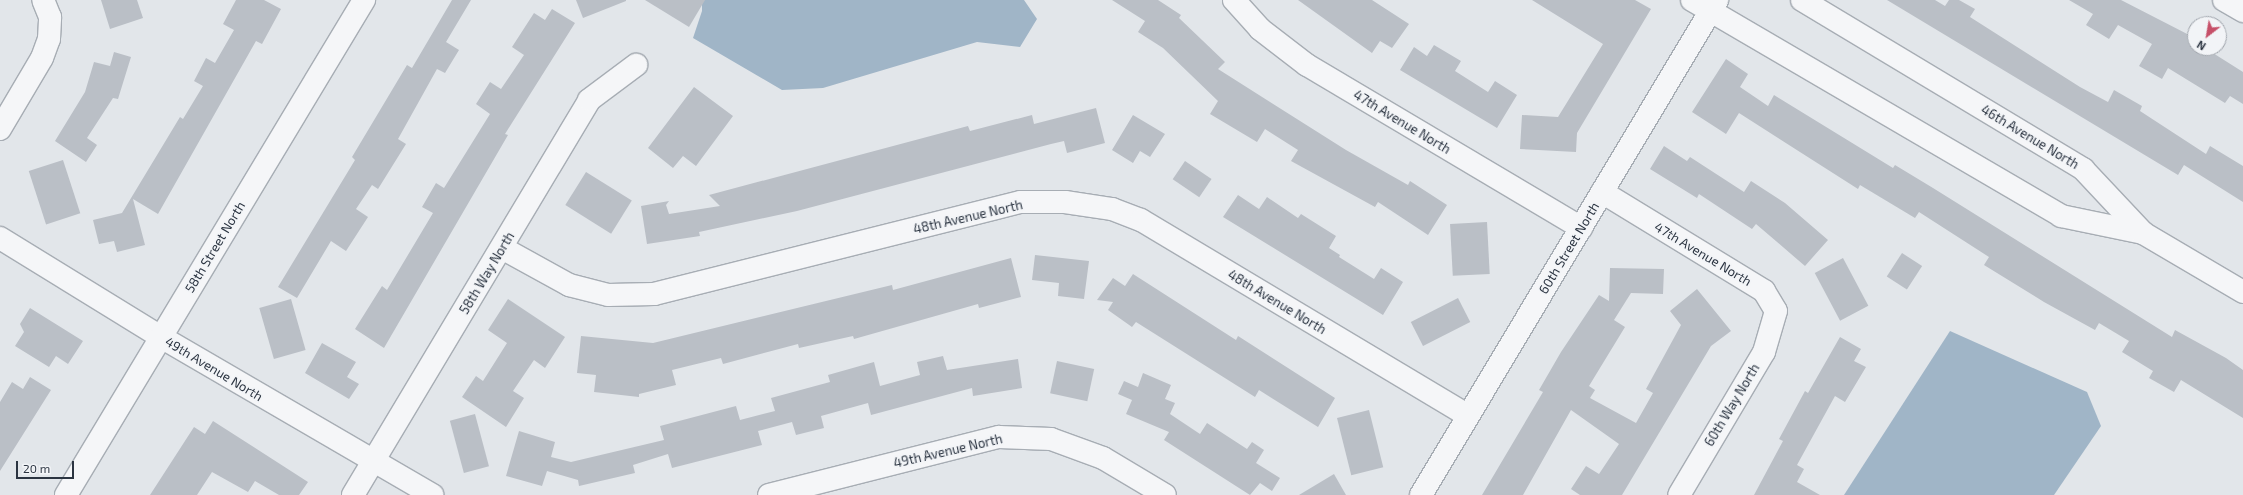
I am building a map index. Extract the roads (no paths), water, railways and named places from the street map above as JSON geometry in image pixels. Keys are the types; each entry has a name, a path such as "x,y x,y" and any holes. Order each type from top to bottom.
{"street":[{"path":"0,129 42,58 49,39 50,16 43,0"},
{"name":"58th Street North","path":"66,495 364,0"},
{"name":"47th Avenue North","path":"1234,0 1260,28 1307,65 1581,228"},
{"path":"1692,0 1714,6 2061,216 2143,232"},
{"name":"46th Avenue North","path":"1802,0 2083,169 2143,232 2243,292"},
{"path":"2224,0 2243,11"},
{"name":"60th Street North","path":"1420,495 1714,6"},
{"name":"58th Way North","path":"353,495 502,248 589,100 636,65"},
{"name":"47th Avenue North","path":"1602,192 1764,291 1776,311"},
{"name":"48th Avenue North","path":"502,248 569,285 608,295 654,294 1021,202 1066,202 1112,209 1141,220 1468,416"},
{"name":"49th Avenue North","path":"0,238 161,337 372,462 432,495"},
{"name":"60th Way North","path":"1679,495 1764,352 1776,311"},
{"name":"49th Avenue North","path":"769,495 999,437 1051,439 1103,458 1165,495"}],"water":[{"path":"702,0 1024,0 1037,19 1020,47 977,42 823,88 782,90 693,38 702,11"},
{"path":"1950,331 2087,392 2101,426 2054,495 1844,495"}]}
